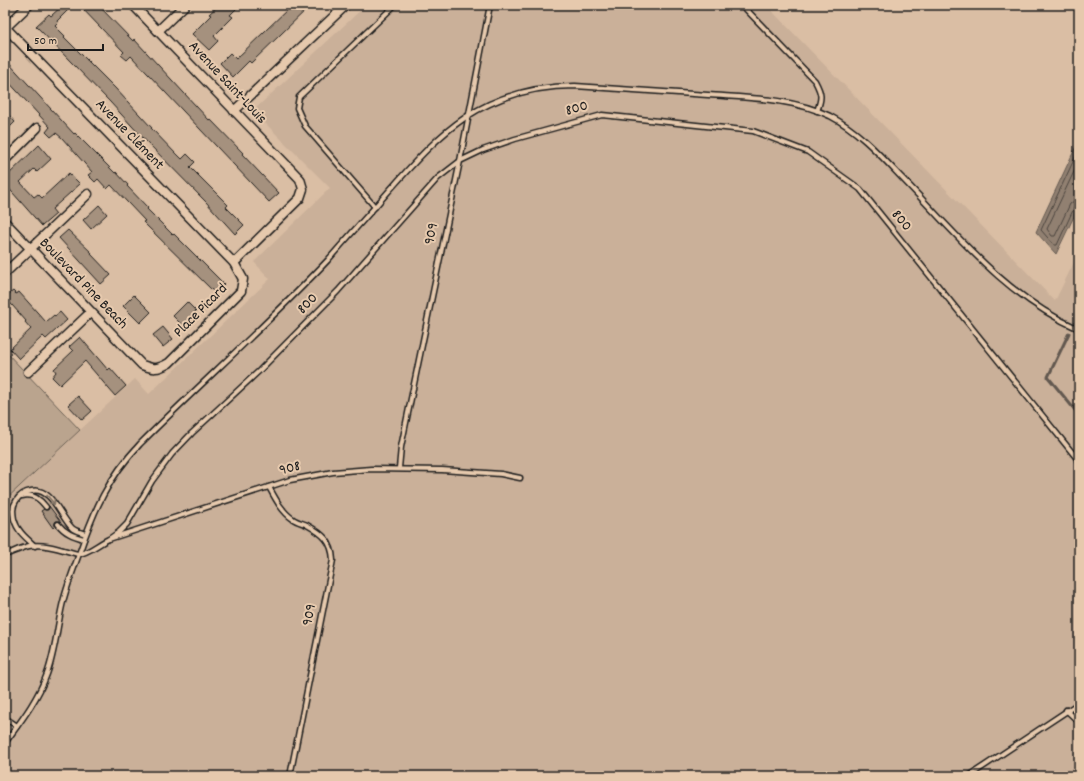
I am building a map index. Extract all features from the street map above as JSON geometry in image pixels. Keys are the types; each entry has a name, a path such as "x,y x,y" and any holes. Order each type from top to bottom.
{"street":[{"path":"5,28 29,5"},
{"name":"Avenue Saint-Louis","path":"133,5 300,180 303,189 300,198 234,263"},
{"path":"158,31 185,5"},
{"path":"234,111 346,5"},
{"name":"Avenue Clément","path":"5,28 234,263"},
{"path":"5,160 37,128"},
{"path":"5,273 88,194"},
{"name":"Boulevard Pine Beach","path":"5,222 142,365"},
{"name":"Place Picard","path":"142,365 156,369 169,364 241,291 243,279 234,263"},
{"path":"28,372 91,312"}],"lane":[{"path":"375,207 305,126 297,108 299,97 395,5"},
{"name":"909","path":"399,468 401,447 460,161 490,5"},
{"path":"742,5 815,81 822,100 817,111"},
{"path":"5,743 33,704 47,673 66,590 85,534 103,493 128,456 309,279 424,151 448,130 468,116 504,98 532,89 559,86 762,98 790,103 817,111 850,128 870,146 977,256 1005,282 1053,317 1079,329"},
{"name":"800","path":"109,539 127,524 155,476 176,449 289,341 338,291 438,178 460,161 483,150 515,139 602,115 753,131 808,152 860,190 1079,460"},
{"name":"908","path":"78,554 85,553 109,539 269,487 297,479 333,472 399,468 479,472 501,474 520,478"},
{"name":"909","path":"269,487 285,512 293,519 308,526 329,541 333,550 334,560 290,776"},
{"path":"35,546 24,536 16,525 13,511 15,502 26,492 38,491 43,493 51,500 72,529 85,534"},
{"path":"18,499 26,495 35,496 39,498 46,507"},
{"path":"58,524 68,534 84,539"},
{"path":"5,555 24,548 35,546 58,549 78,554"},
{"path":"969,776 1066,710 1079,703"},
{"path":"1066,710 1079,722"},
{"path":"5,718 17,726"}],"shaded area":[{"path":"366,5 766,5 1055,301 1079,252 1079,776 5,776 5,500 135,379 149,394 270,279 254,262 330,188 253,111"},
{"path":"5,351 80,430 5,500"}],"water":[{"path":"1079,140 1079,206 1056,254 1036,232"}],"building":[{"path":"63,5 73,5 57,21 58,23 55,26 177,155 182,159 187,154 195,162 190,167 228,205 226,207 244,225 235,234 36,26 49,14 51,16"},
{"path":"79,5 98,5 133,41 134,39 209,120 210,119 243,153 242,154 279,193 269,202 131,56 127,60 121,55 124,52"},
{"path":"219,5 240,5 230,15 233,17 214,36 218,41 209,50 192,34"},
{"path":"292,5 311,5 251,63 249,61 233,77 220,63 230,53 236,59"},
{"path":"5,59 74,134 75,133 115,173 116,172 148,208 147,209 224,284 215,293 143,222 145,221 111,185 107,189 98,179 95,182 88,175 92,172 62,138 56,133 51,137 46,132 50,127 5,78"},
{"path":"5,111 15,122 5,132"},
{"path":"39,145 51,159 37,172 34,169 20,182 34,197 38,194 42,198 69,173 80,184 52,209 56,214 42,226 5,184 5,178"},
{"path":"99,205 107,214 91,229 83,220"},
{"path":"68,230 92,253 91,254 111,275 101,284 59,238"},
{"path":"13,291 16,294 19,292 46,322 60,312 67,320 46,339 43,336 19,359 10,349 31,329 5,297"},
{"path":"134,295 151,312 140,323 123,306"},
{"path":"187,302 196,311 182,325 173,316"},
{"path":"163,327 173,339 163,347 153,335"},
{"path":"80,337 108,370 110,368 126,386 115,396 85,361 60,385 52,377 56,372 54,369 73,351 69,347"},
{"path":"78,396 92,411 82,420 68,405"},
{"path":"49,506 61,522 56,521 53,528 41,511 44,509 48,510"}],"waterway":[{"path":"1076,317 1079,310"},
{"path":"1069,333 1048,377 1079,415"}]}
